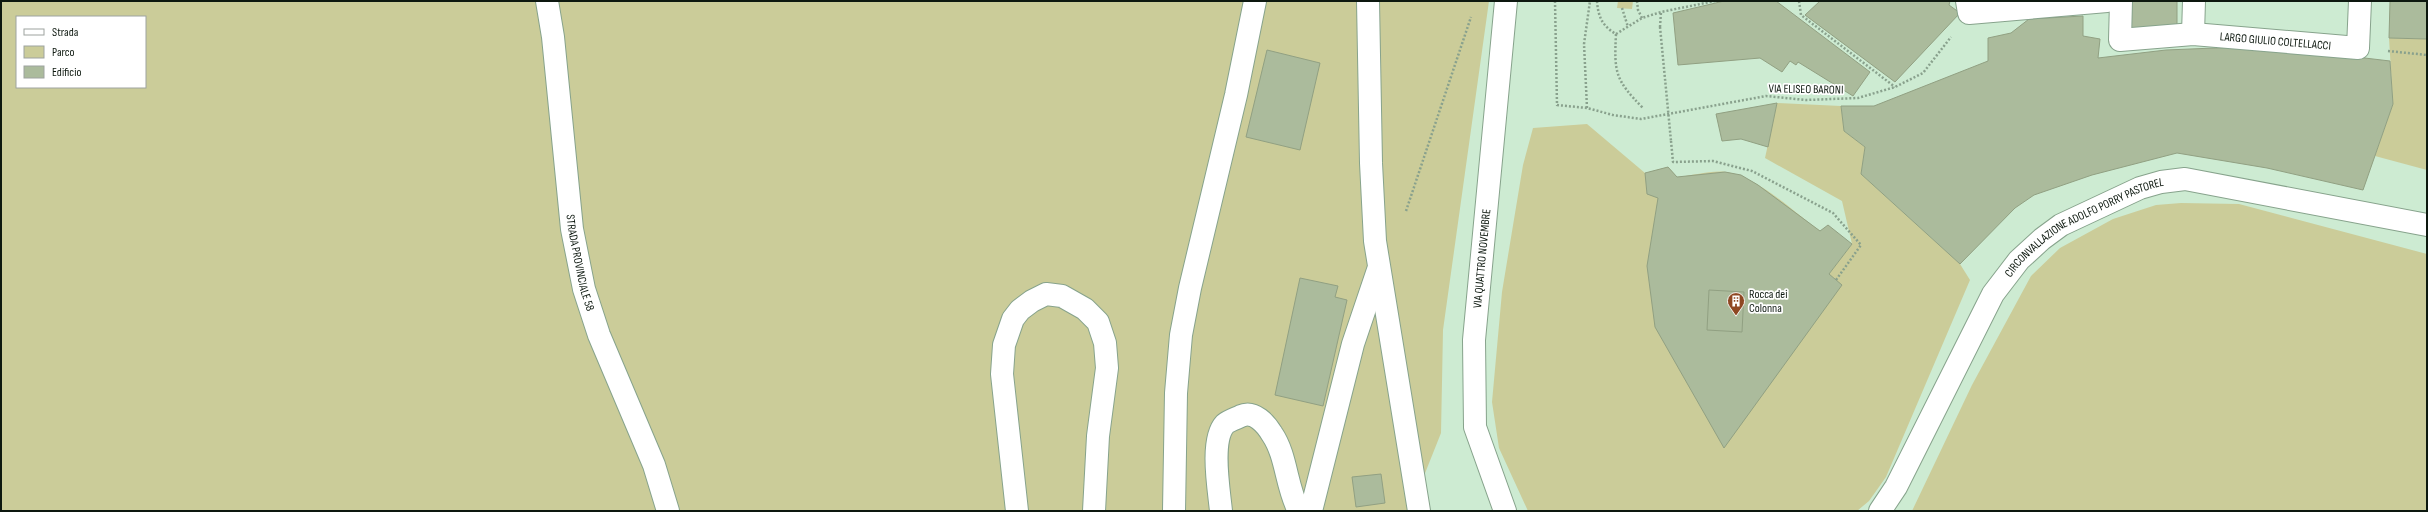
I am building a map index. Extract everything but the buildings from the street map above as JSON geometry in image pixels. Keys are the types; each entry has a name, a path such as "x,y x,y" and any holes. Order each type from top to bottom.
{"street":[{"name":"STRADA PROVINCIALE 58","path":"547,1 553,37 572,229 580,274 593,319 644,438 668,511"},
{"path":"1174,511 1176,393 1181,335 1190,288 1236,95 1255,1"},
{"path":"1368,1 1371,170 1378,270 1419,511"},
{"name":"VIA QUATTRO NOVEMBRE","path":"1505,511 1475,427 1474,340 1506,1"},
{"path":"1968,7 2107,1"},
{"name":"LARGO GIULIO COLTELLACCI","path":"2121,1 2120,40 2193,34 2358,48"},
{"path":"2193,34 2194,1"},
{"path":"2358,48 2360,1"},
{"name":"CIRCONVALLAZIONE ADOLFO PORRY PASTOREL","path":"1880,511 1896,487 1993,294 2004,277 2019,260 2042,239 2062,226 2140,188 2176,179 2197,180 2427,225"},
{"path":"1311,511 1353,344 1378,270"},
{"path":"1017,511 1002,374 1004,345 1013,319 1020,310 1032,301 1046,294 1062,296 1085,309 1098,322 1105,343 1107,368 1098,436 1094,511"},
{"path":"1221,511 1217,442 1225,424 1245,414 1256,416 1272,432 1278,444 1286,475 1300,511"}],"path":[{"name":"VIA ELISEO BARONI","path":"1555,1 1557,105 1587,108 1613,115 1641,119 1766,96 1806,100 1858,98 1895,87 1924,73 1968,7"},
{"path":"1587,108 1584,44 1590,1"},
{"path":"1598,1 1598,14 1603,24 1616,34"},
{"path":"1637,1 1638,10 1642,18"},
{"path":"1616,34 1642,18 1661,12 1715,1"},
{"path":"1799,1 1801,15 1895,87"},
{"path":"1622,8 1628,27"},
{"path":"1661,12 1660,26 1673,162 1713,161 1752,171 1833,213 1861,245 1836,280"},
{"path":"1404,215 1472,16"},
{"path":"1616,34 1616,74 1632,97 1643,108"},
{"path":"2358,48 2427,55"}],"green space":[{"path":"1,1 1489,1 1443,330 1441,433 1410,511 1,511"},
{"path":"1618,1 1633,1 1632,9 1617,8"},
{"path":"2389,38 2427,39 2427,170 2375,156 2393,104"},
{"path":"1777,103 1841,106 1844,131 1865,147 1861,174 1960,264 1970,280 1886,477 1869,501 1857,511 1528,511 1499,448 1492,402 1502,292 1523,165 1533,128 1587,124 1645,173 1668,167 1677,177 1708,172 1726,172 1750,180 1775,196 1820,231 1829,274 1852,244 1842,201 1765,158"},
{"path":"2181,203 2239,204 2427,254 2427,511 1912,511 1972,385 2031,276 2060,248 2113,219 2156,205"}],"place":[{"name":"Rocca dei Colonna","path":"1736,316"}]}
